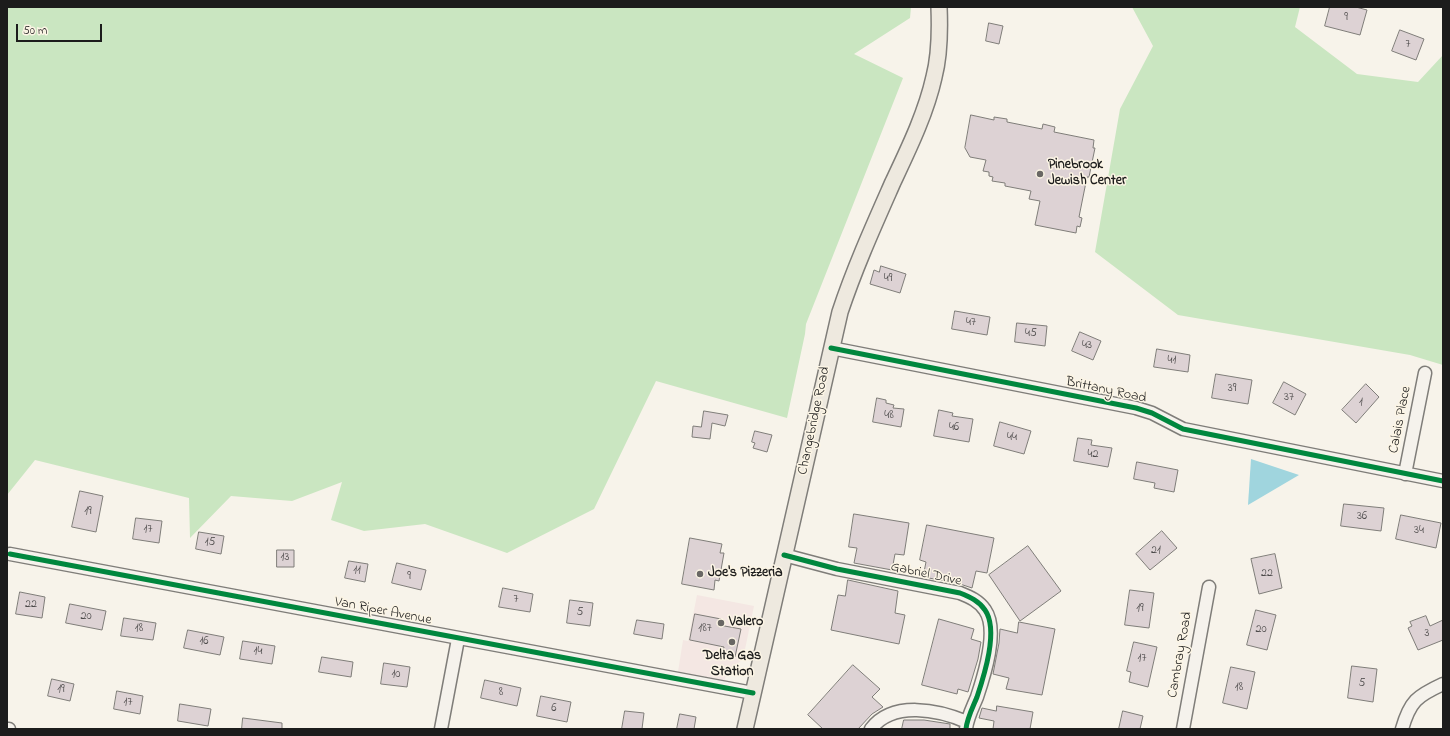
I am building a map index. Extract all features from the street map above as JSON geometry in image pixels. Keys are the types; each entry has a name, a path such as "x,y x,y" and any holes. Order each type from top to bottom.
{"main road":[{"name":"Changebridge Road","path":"745,729 840,312 852,275 908,151 929,98 939,52 939,7"}],"street":[{"name":"Brittany Road","path":"831,348 1136,408 1152,413 1183,429 1443,482"},
{"name":"Calais Place","path":"1405,474 1425,372"},
{"name":"Van Riper Avenue","path":"10,554 752,693"},
{"name":"Gabriel Drive","path":"784,555 837,569 960,593 981,605 989,618 991,625 990,644 986,668 967,725"},
{"name":"Cambray Road","path":"1183,729 1209,587"},
{"path":"441,729 458,639"},
{"path":"1402,729 1410,706 1418,697 1424,692 1443,684"},
{"path":"871,729 877,722 898,711 929,711 945,714 967,725"}],"shaded area":[{"name":"Valero","path":"697,595 754,606 743,659 726,673 725,680 678,672 683,640 688,641"}],"green space":[{"path":"7,7 911,7 910,18 854,54 903,78 806,324 787,418 656,381 594,509 507,553 425,524 364,531 331,520 342,482 292,501 231,496 190,538 189,498 35,460 7,495"},
{"path":"1132,7 1300,7 1295,27 1357,74 1418,82 1443,55 1443,365 1410,355 1178,315 1095,252 1120,109 1153,46"}],"water":[{"path":"1251,459 1299,475 1248,505"}],"building":[{"path":"1330,7 1356,7 1367,10 1360,35 1325,26"},
{"path":"989,23 1003,26 999,44 986,41"},
{"path":"1400,30 1424,39 1416,60 1392,51"},
{"name":"Pinebrook Jewish Center","path":"971,115 994,120 994,117 1007,119 1007,122 1042,129 1043,124 1055,127 1054,132 1094,140 1093,148 1095,148 1089,177 1087,177 1079,217 1082,218 1080,227 1077,226 1076,233 1035,225 1040,201 1029,199 1031,191 1005,186 1005,183 992,181 993,177 989,176 989,172 983,171 986,160 970,157 965,148"},
{"path":"881,266 906,274 900,293 870,284 874,270 879,272"},
{"path":"955,311 990,317 987,335 952,329"},
{"path":"1017,323 1047,326 1045,346 1015,342"},
{"path":"1080,332 1101,341 1093,360 1072,351"},
{"path":"1157,349 1190,355 1188,372 1154,367"},
{"path":"1216,374 1252,380 1248,404 1212,398"},
{"path":"1284,382 1306,394 1295,415 1273,403"},
{"path":"1366,384 1379,397 1356,423 1342,410"},
{"path":"877,398 886,400 886,403 894,405 893,408 904,409 901,427 873,422"},
{"path":"939,410 953,413 952,416 973,419 969,442 934,436"},
{"path":"704,411 728,415 725,426 712,423 710,439 692,437 693,426 701,427"},
{"path":"1000,422 1031,431 1024,454 994,446"},
{"path":"755,431 772,435 767,452 753,448 755,443 752,442"},
{"path":"1078,438 1092,440 1091,445 1112,448 1108,467 1074,461"},
{"path":"1137,462 1178,470 1174,492 1154,488 1155,483 1134,479"},
{"path":"80,491 103,496 96,532 72,527"},
{"path":"1344,504 1384,508 1381,531 1341,526"},
{"path":"854,514 909,523 904,555 895,554 892,570 854,563 857,548 849,547"},
{"path":"1401,515 1441,523 1436,548 1396,539"},
{"path":"136,518 162,521 159,543 133,539"},
{"path":"927,525 994,538 987,573 976,571 972,588 951,581 923,577 926,562 920,560"},
{"path":"1162,531 1177,548 1150,570 1136,554"},
{"path":"199,532 224,536 221,554 196,549"},
{"path":"690,538 722,544 720,553 724,553 719,581 715,580 714,590 682,584"},
{"path":"1028,546 1061,591 1020,621 989,575"},
{"path":"277,550 294,550 294,567 277,567"},
{"path":"1275,554 1282,588 1259,594 1251,559"},
{"path":"349,561 368,564 365,582 345,578"},
{"path":"397,563 426,570 421,590 392,583"},
{"path":"848,580 898,591 895,613 905,615 899,644 831,630 838,595 845,596"},
{"path":"503,588 533,594 530,612 499,607"},
{"path":"1130,590 1154,593 1149,628 1125,625"},
{"path":"20,592 45,597 42,618 16,614"},
{"path":"570,600 593,603 590,626 567,623"},
{"path":"70,604 106,611 102,630 66,623"},
{"path":"1256,610 1276,615 1267,650 1247,645"},
{"path":"695,614 721,619 719,625 741,629 735,657 723,654 724,647 690,640"},
{"path":"1426,616 1430,626 1443,620 1443,640 1418,650 1408,628 1412,626 1410,622"},
{"path":"124,618 156,623 153,640 121,636"},
{"path":"939,619 974,629 971,639 981,642 978,659 968,692 958,689 957,694 922,685"},
{"path":"637,620 664,624 662,639 634,634"},
{"path":"1019,622 1055,629 1042,695 1006,689 1009,678 993,674 1000,629 1017,633"},
{"path":"188,630 224,637 220,655 184,648"},
{"path":"243,641 275,646 272,664 240,659"},
{"path":"1134,642 1157,647 1148,687 1129,682 1131,672 1127,671"},
{"path":"322,657 353,662 351,677 319,672"},
{"path":"384,663 410,667 407,687 381,684"},
{"path":"853,665 880,689 872,697 883,707 872,714 858,729 823,729 808,715"},
{"path":"1352,666 1377,669 1373,702 1348,698"},
{"path":"1231,667 1255,672 1247,709 1223,703"},
{"path":"52,679 74,684 70,701 48,696"},
{"path":"485,680 521,688 517,706 481,698"},
{"path":"117,691 143,696 140,714 114,709"},
{"path":"541,696 571,702 567,722 537,716"},
{"path":"180,704 211,709 208,726 178,721"},
{"path":"997,706 1033,712 1030,729 993,729 994,721 979,718 982,708 996,711"},
{"path":"625,711 644,713 642,729 622,729"},
{"path":"1123,711 1143,716 1140,729 1119,729"},
{"path":"680,714 696,717 694,729 677,729"},
{"path":"243,718 282,723 282,729 242,729"},
{"path":"904,720 924,720 950,724 950,729 902,729"}],"cycle path":[{"path":"831,348 1136,408 1152,413 1183,429 1443,481"},
{"path":"10,554 753,693"},
{"path":"784,555 837,569 960,593 980,604 985,610 989,619 991,629 989,653 977,697 966,729"}],"place":[{"name":"Pinebrook Jewish Center","path":"1040,174"},
{"name":"Joe's Pizzeria","path":"700,574"},
{"name":"Valero","path":"721,623"},
{"name":"Delta Gas Station","path":"732,642"}]}
